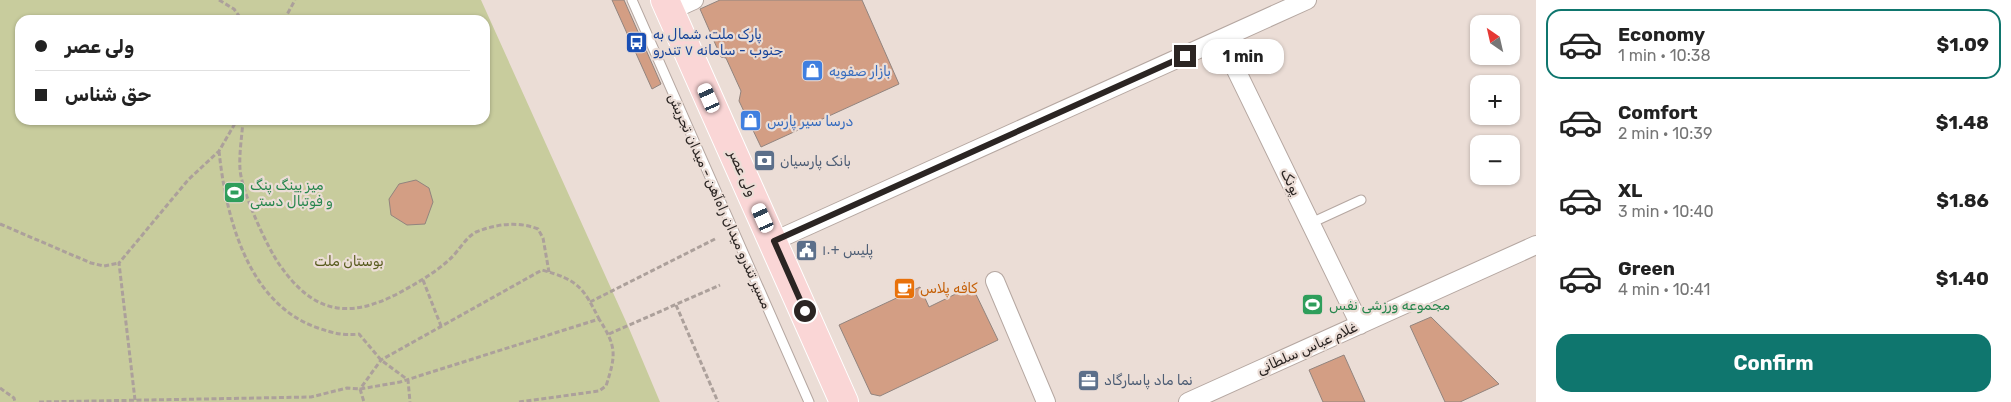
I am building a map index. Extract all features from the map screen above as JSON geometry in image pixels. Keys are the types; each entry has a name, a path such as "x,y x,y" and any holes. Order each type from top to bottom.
{"main road":[{"name":"ولی عصر","path":"676,4 774,241 844,402"}],"street":[{"path":"774,241 1307,0"},
{"name":"پونک","path":"1221,40 1360,325"},
{"name":"غلام عباس سلطانی","path":"1188,402 1536,245"},
{"path":"995,281 1046,402"}],"lane":[{"name":"مسیر تندرو میدان راه‌آهن - میدان تجریش","path":"632,0 809,402"},
{"path":"1310,223 1361,200"}],"path":[{"path":"219,0 234,9 238,15"},
{"path":"287,15 295,0"},
{"path":"0,224 91,263 104,266 119,263 188,180 219,151 234,125"},
{"path":"243,125 240,170 249,199 273,255 291,281 314,300 344,310 376,304 423,280 450,259 474,233 506,224 526,224 538,229 543,238 549,272"},
{"path":"219,151 228,204 238,237 250,268 272,299 302,322 342,336 359,334 381,360 408,380 410,402"},
{"path":"590,302 715,239"},
{"path":"119,263 135,400"},
{"path":"360,389 381,360 441,326 542,270 562,275 578,286 612,339 614,356 606,386 599,391 519,402"},
{"path":"423,280 441,326"},
{"path":"609,334 720,286"},
{"path":"676,305 718,402"},
{"path":"39,402 311,397 347,388 360,389 408,380 599,319"},
{"path":"0,388 14,398 15,402"},
{"path":"360,389 364,402"}],"green space":[{"name":"بوستان ملت","path":"0,0 481,0 488,15 15,15 15,125 490,125 490,20 628,326 660,402 0,402"}],"building":[{"name":"پارک ملت، شمال به جنوب - سامانه ۷ تندرو","path":"612,0 624,0 661,84 652,89"},
{"name":"بازار صفویه","path":"720,0 862,0 899,84 761,147 739,101 741,91 726,58 721,57 700,9"},
{"path":"416,180 429,188 433,202 425,224 407,225 391,215 389,199 399,184"},
{"path":"972,286 998,340 880,396 871,394 839,325 920,287 929,307"},
{"path":"1431,317 1499,384 1460,402 1445,402 1410,326"},
{"path":"1344,355 1365,402 1323,402 1309,370"}],"place":[{"name":"پارک ملت، شمال به جنوب - سامانه ۷ تندرو","path":"637,42"},
{"name":"بازار صفویه","path":"813,71"},
{"name":"درسا سیر پارس","path":"751,121"},
{"name":"بانک پارسیان","path":"764,161"},
{"name":"میز پینگ پنگ و فوتبال دستی","path":"234,193"},
{"name":"پلیس +۱۰","path":"806,250"},
{"name":"کافه پلاس","path":"904,288"},
{"name":"مجموعه ورزشی نفس","path":"1313,305"},
{"name":"نما ماد پاسارگاد","path":"1088,380"}],"route":[{"path":"805,311 774,241 1185,56"}]}
